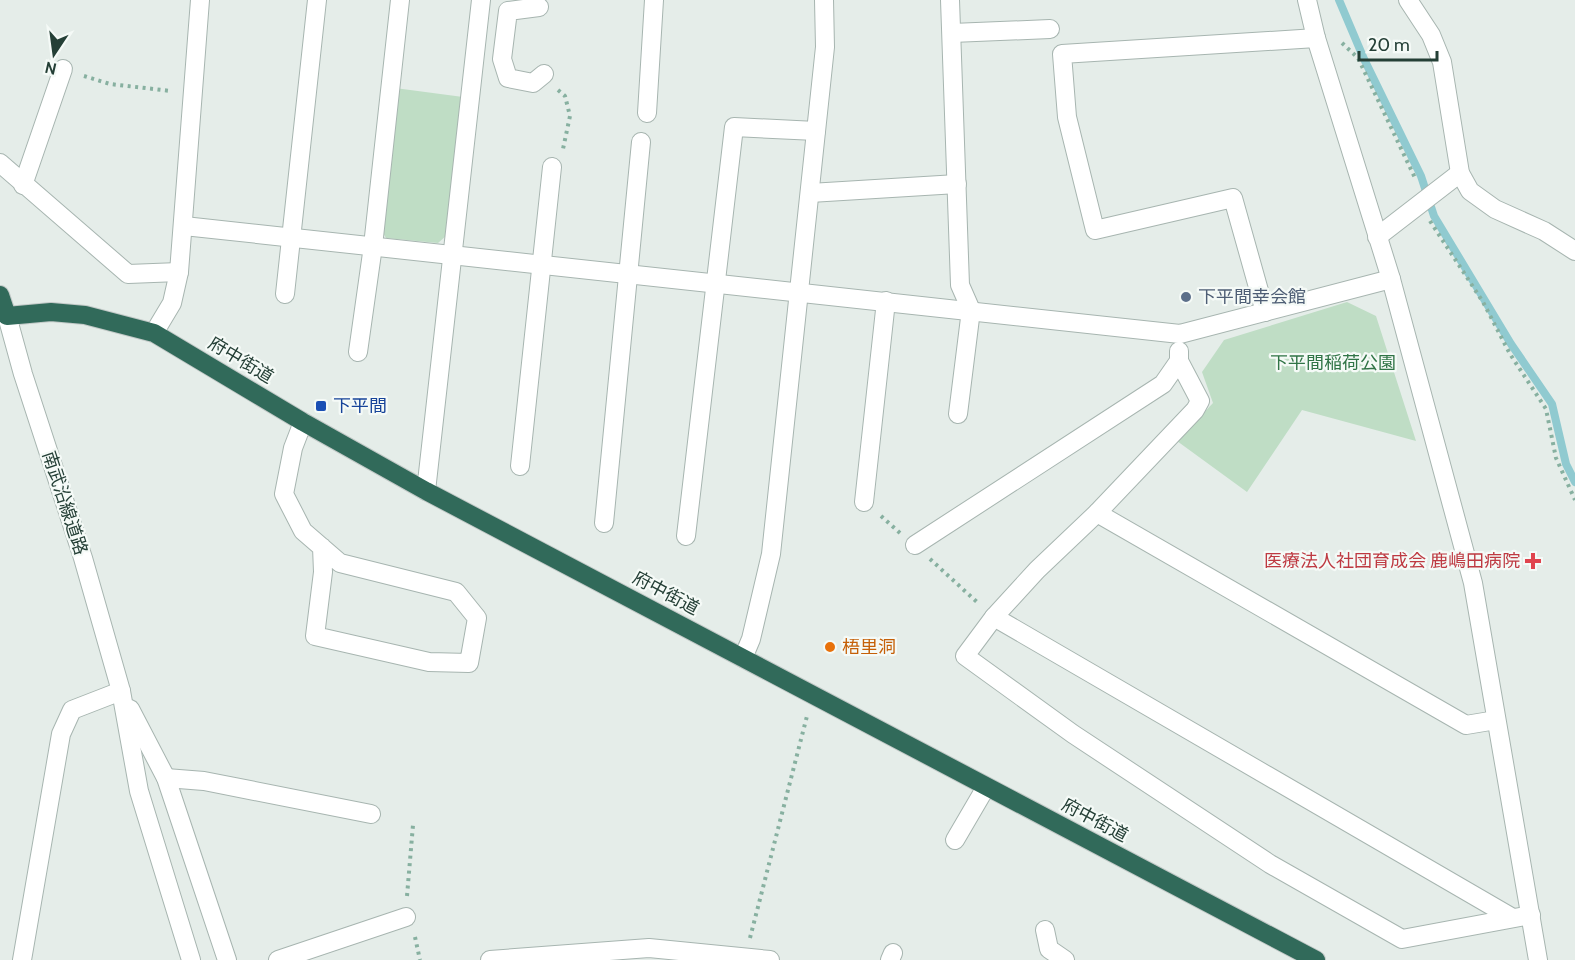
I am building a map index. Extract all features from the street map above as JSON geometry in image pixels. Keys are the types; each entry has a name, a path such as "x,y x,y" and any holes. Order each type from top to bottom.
{"highway":[{"path":"0,295 7,316"},
{"name":"府中街道","path":"7,316 51,312 85,315 154,333 303,422 426,491 1316,960"}],"street":[{"path":"154,333 172,303 179,272 200,0"},
{"path":"285,294 317,0"},
{"path":"358,352 373,246 400,0"},
{"path":"426,491 481,0"},
{"path":"647,113 654,0"},
{"path":"743,658 751,639 771,554 825,47 824,0"},
{"path":"950,0 960,285 971,310 958,414"},
{"path":"1307,0 1391,279 1473,583 1538,960"},
{"path":"1408,0 1431,35 1442,62 1460,173 1470,191 1495,209 1544,231 1575,251"},
{"path":"539,7 508,11 502,59 508,78 533,82 542,76"},
{"path":"952,33 1050,29"},
{"path":"1265,312 1233,198 1095,230 1067,117 1062,54 1317,38"},
{"path":"23,185 63,69"},
{"path":"686,536 734,127 816,131"},
{"path":"604,523 641,142"},
{"path":"0,163 128,274 179,272"},
{"path":"520,466 552,167"},
{"path":"1377,237 1460,173"},
{"path":"810,193 957,184"},
{"path":"184,226 1180,334 1391,279"},
{"path":"864,502 886,301"},
{"name":"南武沿線道路","path":"7,316 22,374 83,558 121,691 139,791 191,960"},
{"path":"1180,334 1179,361 1200,401 1195,410 1097,513 1037,570 994,617 965,656 1073,734 1270,864 1402,939 1531,915"},
{"path":"915,545 1163,384 1179,361"},
{"path":"303,422 292,448 284,494 303,531 322,547 340,563 456,592 477,618 469,663 429,662 315,636 323,572 322,547"},
{"path":"1097,513 1466,725 1496,720"},
{"path":"994,617 1511,917"},
{"path":"22,960 61,734 72,710 121,691"},
{"name":"南武沿線道路","path":"121,691 166,778 227,960"},
{"path":"166,778 204,781 371,814"},
{"path":"955,840 986,786"},
{"path":"278,960 406,917"},
{"path":"1044,930 1049,948 1065,960"},
{"path":"490,960 649,948 770,960"}],"path":[{"path":"1336,38 1358,58 1414,173 1432,226 1483,302 1510,354 1546,409 1556,458 1575,500"},
{"path":"63,69 110,84 194,94"},
{"path":"542,76 565,96 570,116 560,160 552,167"},
{"path":"745,956 812,695"},
{"path":"413,825 406,917 413,928 420,960"}],"green space":[{"path":"395,88 463,97 447,235 438,243 386,238 380,228"},
{"name":"下平間稲荷公園","path":"1347,302 1376,316 1416,441 1302,410 1247,492 1177,441 1213,403 1202,372 1224,340"}],"waterway":[{"path":"1339,0 1364,59 1421,176 1434,216 1511,344 1552,404 1566,464 1575,482"}],"place":[{"name":"下平間幸会館","path":"1186,297"},
{"name":"下平間","path":"321,406"},
{"name":"医療法人社団育成会 鹿嶋田病院","path":"1533,561"},
{"name":"梧里洞","path":"830,647"}]}
